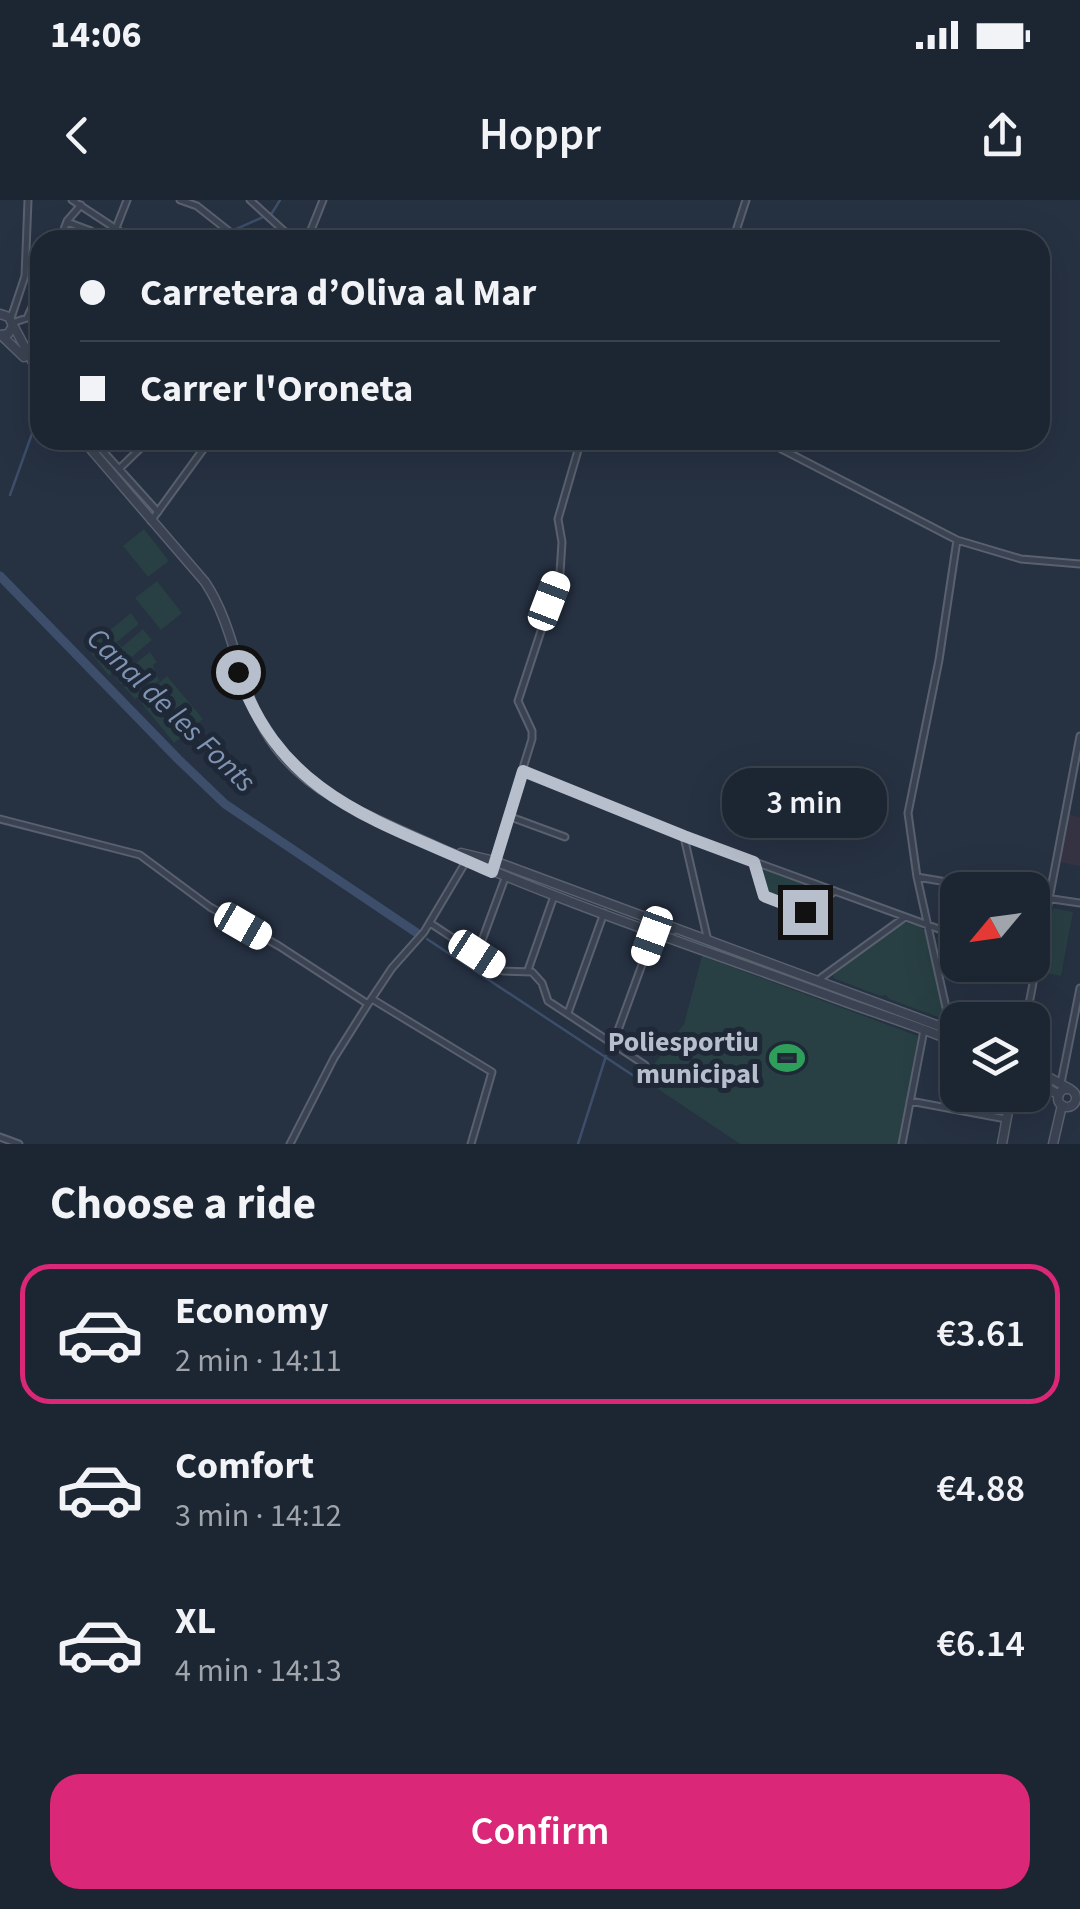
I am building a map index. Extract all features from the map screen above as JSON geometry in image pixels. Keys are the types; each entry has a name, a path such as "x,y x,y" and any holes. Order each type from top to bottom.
{"street":[{"path":"28,200 25,276 1,337 30,360"},
{"path":"72,200 119,230"},
{"path":"116,228 127,200"},
{"path":"180,200 196,206 229,230"},
{"path":"250,200 288,230"},
{"path":"306,230 322,200"},
{"path":"736,230 746,200"},
{"path":"64,230 81,205"},
{"path":"67,222 88,230"},
{"path":"8,320 25,319 30,312"},
{"path":"8,320 30,360"},
{"path":"8,320 30,358"},
{"path":"91,450 210,590 246,692 279,751 332,796 466,860 490,864 505,878 940,1034"},
{"path":"102,450 158,512"},
{"path":"119,469 138,450"},
{"path":"151,521 203,450"},
{"path":"490,864 532,734 518,701 560,573 562,542 558,520 578,450"},
{"path":"783,450 958,540 1021,559 1080,564"},
{"path":"946,1002 908,827 909,801 939,660 958,540"},
{"path":"1080,736 1050,899 1080,903"},
{"path":"523,771 684,836 940,930"},
{"path":"508,816 564,837"},
{"path":"0,819 140,854 210,907 492,1072 471,1144"},
{"path":"684,836 708,941"},
{"path":"423,840 817,981 940,1031"},
{"path":"290,1144 330,1066 370,1001 392,968 420,939 466,860"},
{"path":"754,862 764,896 803,912 835,891"},
{"path":"477,954 505,878"},
{"path":"918,878 940,883"},
{"path":"528,970 554,896"},
{"path":"568,1014 604,913"},
{"path":"817,981 905,917"},
{"path":"430,923 505,972 528,970 540,980 548,1000 645,1065 642,1077"},
{"path":"613,1044 654,932 659,927 687,934"},
{"path":"1060,1083 1080,988"},
{"path":"902,1144 924,1030"},
{"path":"1050,1078 1060,1083 1073,1101"},
{"path":"1050,1090 1059,1095 1065,1089 1073,1101"},
{"path":"1053,1144 1073,1101"},
{"path":"910,1102 1006,1119"},
{"path":"1002,1144 1007,1112"},
{"path":"0,1137 20,1144"}],"shaded area":[{"path":"1067,814 1080,817 1080,866 1059,862"}],"green space":[{"path":"144,529 169,561 148,577 123,546"},
{"path":"157,581 182,613 161,630 135,598"},
{"path":"131,613 139,624 117,642 122,647 143,629 152,640 109,676 84,644"},
{"path":"150,652 157,662 153,665 159,681 135,699 124,687 135,679 133,676 121,684 116,678"},
{"path":"167,676 203,719 174,743 139,700"},
{"path":"763,868 822,890 825,895 805,910 765,895 759,871"},
{"path":"1053,908 1073,912 1061,976 1050,974"},
{"path":"904,922 921,927 927,933 942,1002 940,1018 833,978 834,973"},
{"name":"Poliesportiu municipal","path":"702,956 918,1036 899,1144 740,1144 643,1079 684,1024"}],"waterway":[{"path":"234,230 272,213 280,200"},
{"path":"10,495 30,439"},
{"name":"Canal de les Fonts","path":"0,576 225,804 417,933"},
{"name":"Canal de les Fonts","path":"427,939 637,1078"},
{"path":"578,1144 606,1056"}],"place":[{"name":"Poliesportiu municipal","path":"787,1058"}],"route":[{"path":"238,672 273,743 310,781 377,820 492,872 523,771 754,862 764,896 805,912"}]}
